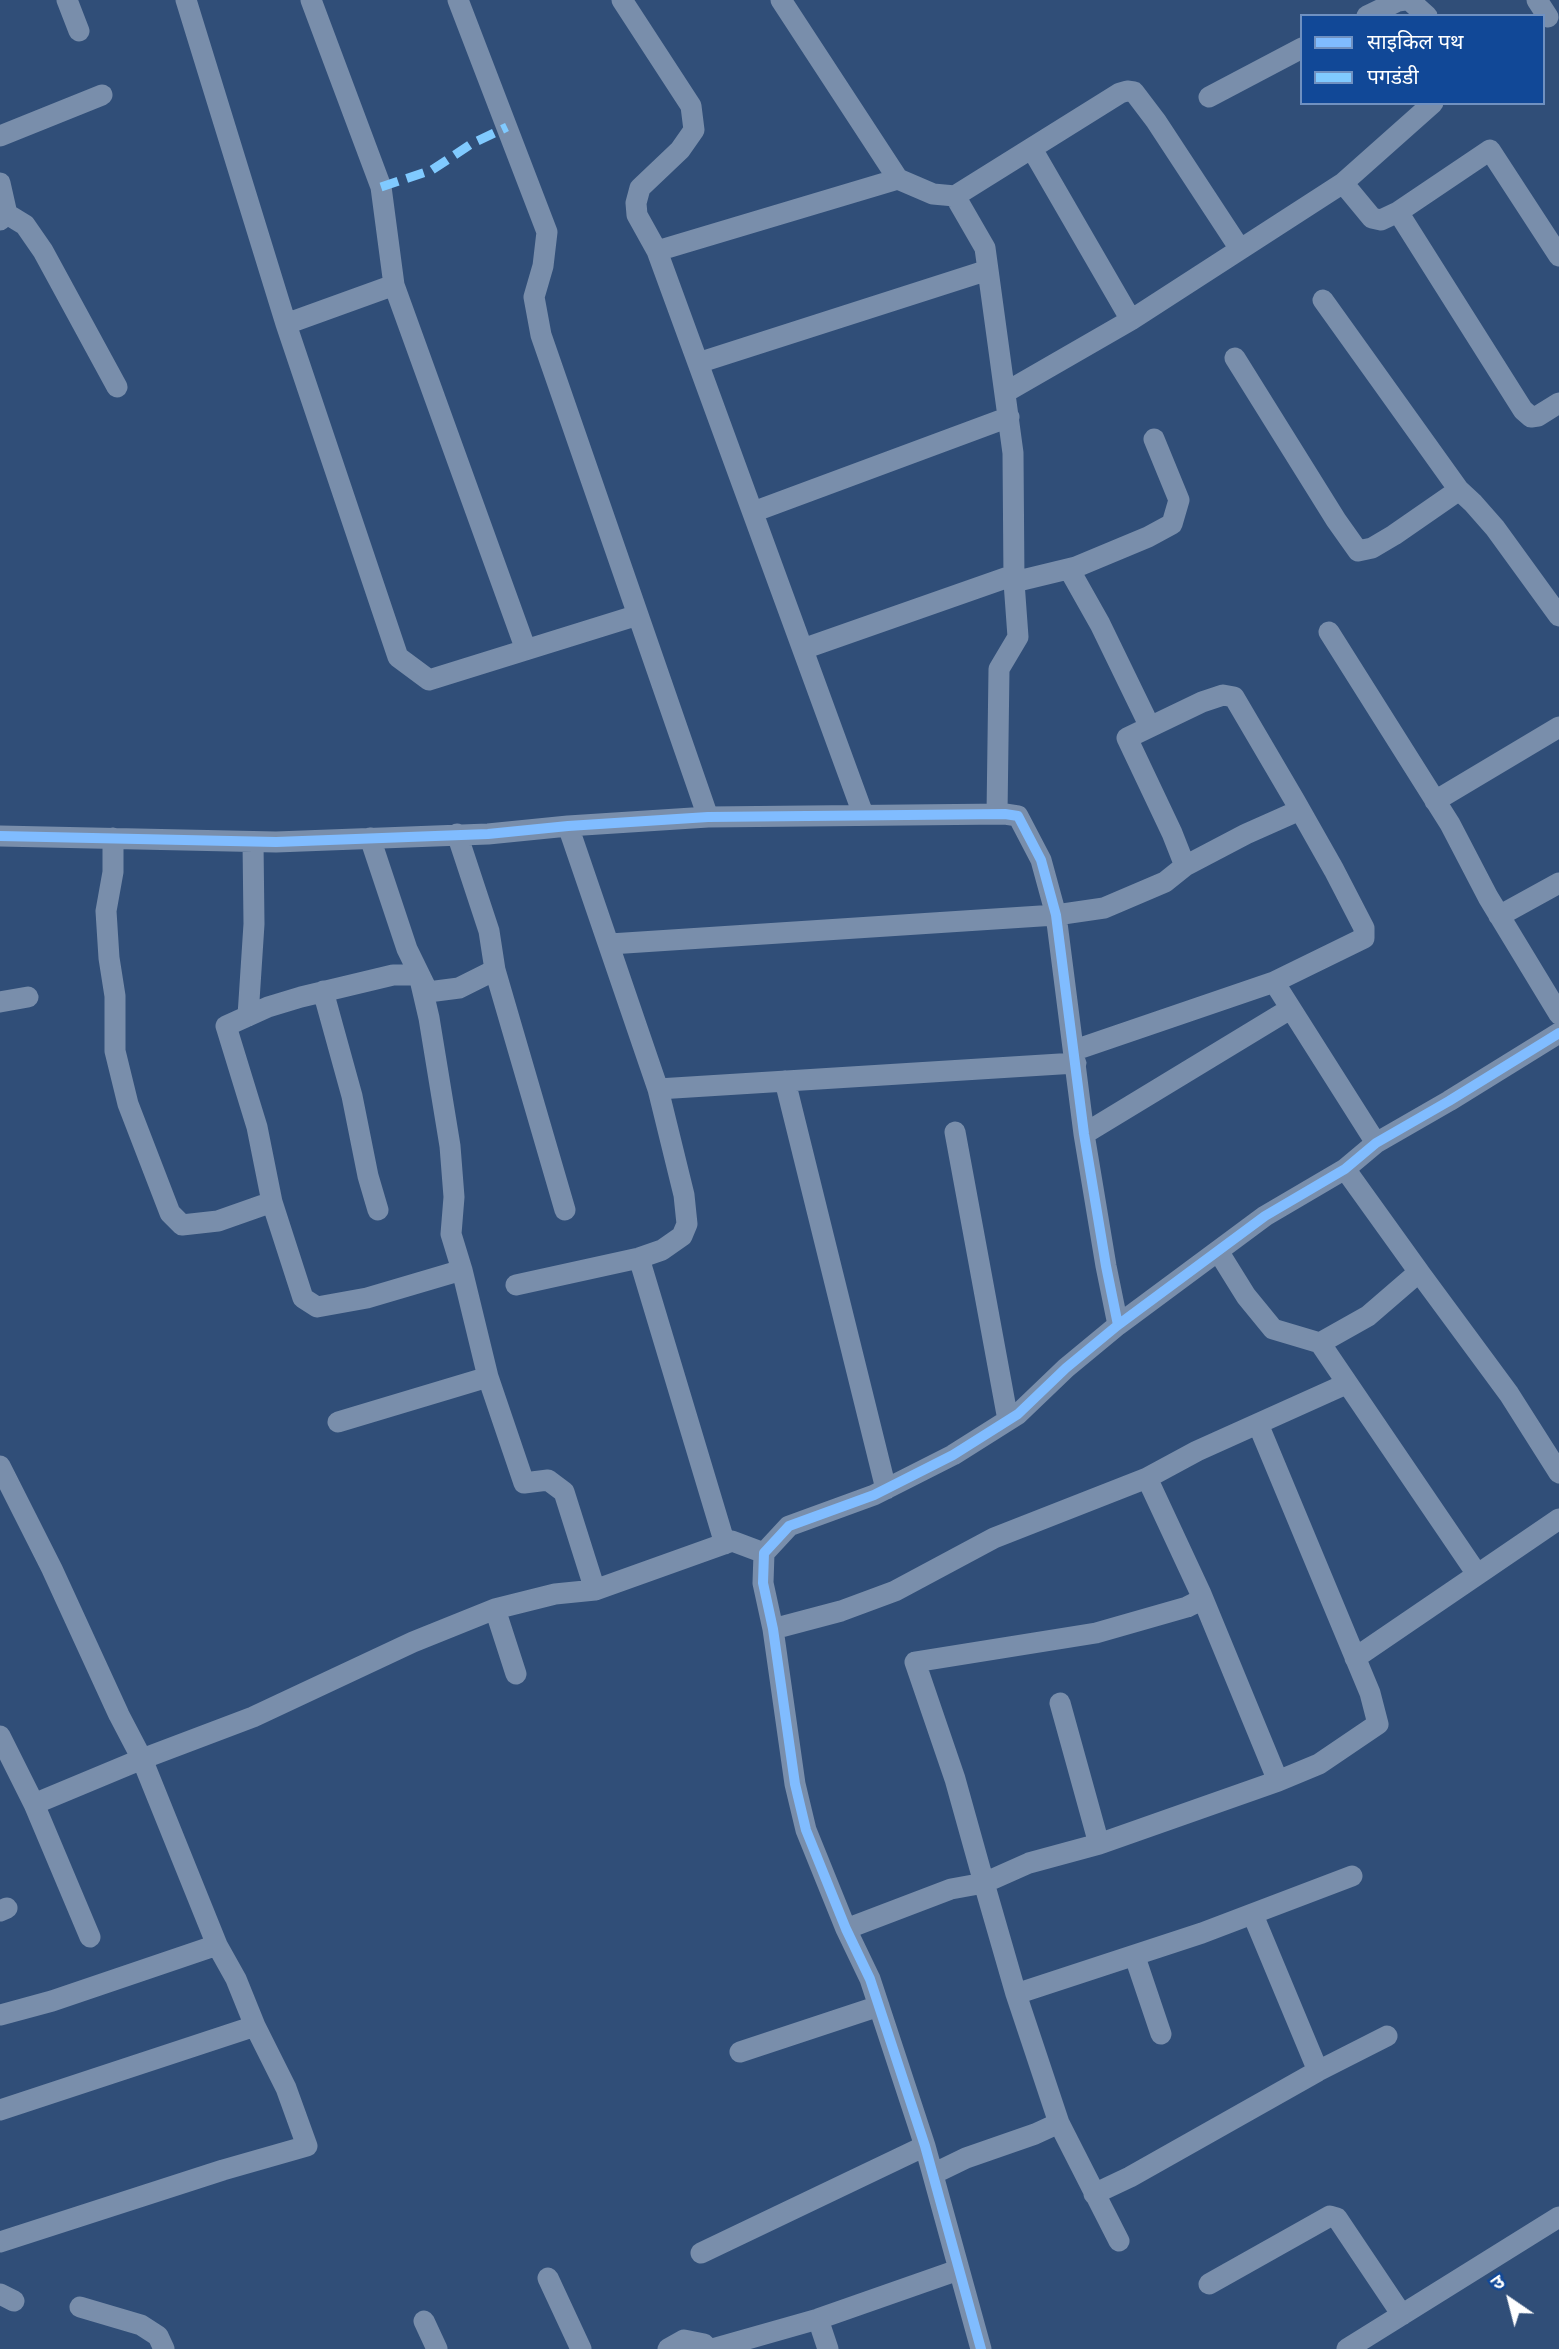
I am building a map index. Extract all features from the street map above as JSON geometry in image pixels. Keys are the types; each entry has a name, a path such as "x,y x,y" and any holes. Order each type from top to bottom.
{"street":[{"path":"67,0 79,31"},
{"path":"186,0 286,324 398,657 429,680 638,615"},
{"path":"311,0 381,187 394,285 526,650"},
{"path":"458,0 547,232 534,297 541,335 708,817"},
{"path":"622,0 691,106 694,130 680,150 640,188 636,203 637,215 657,251 863,814"},
{"path":"781,0 898,179 933,194 955,196 1120,93 1134,92 1149,110 1240,249"},
{"path":"1371,14 1398,1 1407,0 1424,14"},
{"path":"1209,97 1300,49"},
{"path":"0,136 102,95"},
{"path":"1006,392 1131,320 1343,183 1431,105"},
{"path":"1032,149 1131,320"},
{"path":"1343,183 1372,218 1381,220 1398,212 1490,150 1559,256"},
{"path":"657,251 898,179"},
{"path":"0,183 4,217 25,225 43,251 117,387"},
{"path":"955,196 985,248 1013,453 1014,578 1018,637 999,669 997,814"},
{"path":"1398,212 1523,410 1531,417 1538,416 1559,403"},
{"path":"698,363 988,270"},
{"path":"286,324 394,285"},
{"path":"1323,300 1459,490 1495,528 1559,616"},
{"path":"1235,358 1336,520 1359,551 1372,548 1459,490"},
{"path":"753,512 1009,417"},
{"path":"803,649 1014,578 1069,569 1148,537 1172,524 1179,499 1154,439"},
{"path":"1069,569 1100,624 1150,726"},
{"path":"1329,632 1450,824 1499,916 1559,1013"},
{"path":"658,1089 1075,1057 1274,982 1364,938 1364,928 1234,697 1223,695 1202,702 1127,738 1185,866"},
{"path":"1435,801 1559,727"},
{"path":"610,944 1056,915 1104,908 1164,882 1185,866 1300,810"},
{"path":"0,836 253,842 457,834 708,817 863,814 1018,816 1041,860 1056,915 1084,1134 1118,1325"},
{"path":"516,1284 639,1258 662,1250 682,1236 687,1224 684,1195 658,1089 568,825"},
{"path":"457,834 489,931 495,970 565,1210"},
{"path":"113,838 113,872 106,911 115,996 115,1051 128,1104 170,1213 181,1224 218,1221 272,1202"},
{"path":"370,838 407,949 428,992 459,988 495,970"},
{"path":"248,1016 254,924 253,842"},
{"path":"1499,916 1559,883"},
{"path":"419,975 393,975 323,991 268,1007 226,1026 257,1127 272,1202 303,1298 317,1307 367,1298 462,1270"},
{"path":"419,975 429,1018 450,1146 454,1197 451,1234 488,1377 524,1483 548,1480 564,1492 595,1590"},
{"path":"1274,982 1377,1143"},
{"path":"323,991 352,1096 368,1176 378,1210"},
{"path":"0,1002 28,997"},
{"path":"1084,1134 1290,1009"},
{"path":"981,2349 925,2146 870,1979 846,1930 806,1830 763,1583 764,1553 789,1526 886,1489 953,1455 1018,1414 1066,1368 1118,1325 1265,1216 1345,1169 1377,1143 1559,1032"},
{"path":"785,1081 886,1489"},
{"path":"955,1132 1008,1420"},
{"path":"1345,1169 1509,1394 1559,1473"},
{"path":"1218,1251 1246,1296 1273,1329 1320,1343 1477,1574"},
{"path":"639,1258 725,1544"},
{"path":"1320,1343 1368,1316 1419,1272"},
{"path":"338,1422 488,1377"},
{"path":"773,1629 841,1611 895,1591 994,1538 1147,1478 1197,1451 1346,1384"},
{"path":"846,1930 951,1889 984,1883 1029,1863 1099,1844 1278,1781 1319,1764 1378,1724 1370,1693 1258,1424"},
{"path":"0,1466 142,1759 217,1945 236,1979 255,2026 286,2088 306,2146 223,2169 0,2242"},
{"path":"1147,1478 1203,1600 1278,1781"},
{"path":"1355,1658 1559,1519"},
{"path":"34,1804 253,1717 413,1642 495,1609 555,1594 595,1590 732,1541 764,1553"},
{"path":"1119,2241 1059,2123 1016,1994 955,1779 915,1662 1097,1633 1175,1611 1203,1600"},
{"path":"495,1609 516,1674"},
{"path":"1060,1703 1099,1844"},
{"path":"0,1735 34,1804 90,1937"},
{"path":"1016,1994 1135,1957 1352,1876"},
{"path":"1253,1915 1318,2071"},
{"path":"0,2015 217,1945"},
{"path":"1135,1957 1161,2034"},
{"path":"740,2052 879,2006"},
{"path":"1,2106 255,2026"},
{"path":"1094,2194 1130,2177 1318,2071 1387,2036"},
{"path":"933,2174 966,2158 1059,2123"},
{"path":"701,2253 925,2146"},
{"path":"1209,2284 1330,2216 1337,2218 1402,2315"},
{"path":"1347,2349 1559,2217"},
{"path":"668,2349 684,2340 704,2344 710,2349 818,2319 958,2270"},
{"path":"548,2278 581,2349"},
{"path":"80,2307 141,2325 158,2336 164,2349"},
{"path":"818,2319 828,2349"},
{"path":"424,2321 436,2349"}],"marked path":[{"path":"381,187 432,170 471,144 507,127"}],"cycle path":[{"path":"0,836 276,842 488,834 708,817 1018,816 1041,860 1056,915 1084,1134 1118,1325"},
{"path":"981,2349 925,2146 870,1979 846,1929 806,1830 795,1784 773,1629 763,1583 764,1553 789,1526 874,1495 953,1455 1018,1414 1066,1368 1118,1325 1265,1216 1345,1169 1376,1143 1559,1033"}]}
